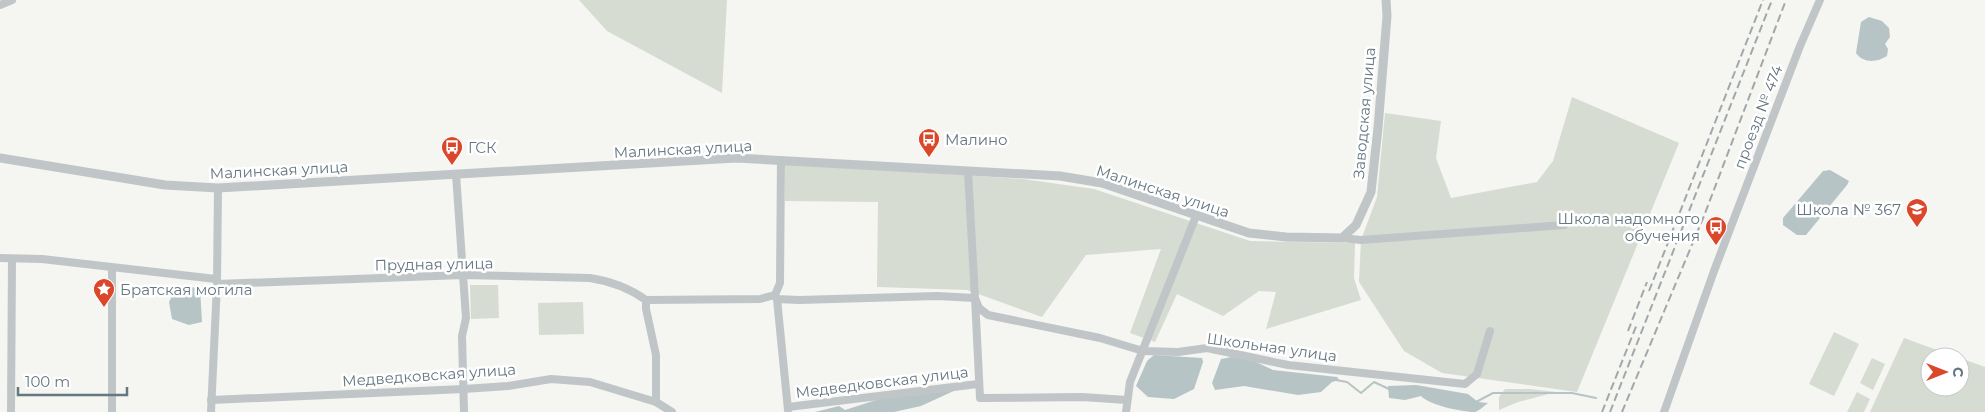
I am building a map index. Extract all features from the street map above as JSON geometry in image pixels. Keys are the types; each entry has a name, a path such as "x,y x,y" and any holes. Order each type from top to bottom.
{"street":[{"path":"0,4 12,0"},
{"name":"Заводская улица","path":"1342,238 1356,225 1371,192 1378,128 1386,0"},
{"name":"проезд № 474","path":"1664,412 1724,244 1800,46 1820,0"},
{"name":"Малинская улица","path":"0,158 165,186 218,188 736,158 928,167 1060,176 1102,183 1249,233 1286,237 1342,238"},
{"name":"Медведковская улица","path":"781,160 780,283 776,297 788,410 978,384"},
{"path":"968,171 980,398 1082,397 1127,400"},
{"path":"456,174 466,318 462,336 464,412"},
{"path":"211,412 218,188"},
{"path":"1126,412 1130,382 1196,216"},
{"path":"1342,238 1361,240 1564,225"},
{"name":"Прудная улица","path":"0,258 42,259 216,282 463,275 590,278 609,281 636,293 646,300"},
{"path":"11,412 12,259"},
{"path":"112,268 112,412"},
{"path":"656,402 656,355 646,309 646,300 928,296 975,298"},
{"name":"Школьная улица","path":"975,298 980,308 988,314 1100,338 1142,351 1178,352 1207,348 1288,365 1465,384 1477,374 1490,331"},
{"name":"Медведковская улица","path":"211,400 464,389 508,386 551,379 590,382 656,402 672,412"}],"shaded area":[{"path":"579,0 727,0 722,93 607,31"},
{"path":"1869,17 1882,21 1889,28 1890,37 1885,44 1888,49 1887,56 1874,61 1862,59 1856,53 1861,22"},
{"path":"1572,97 1679,143 1577,392 1442,373 1404,351 1359,282 1361,240 1377,197 1385,113 1441,121 1436,158 1451,198 1537,182 1553,161"},
{"path":"785,163 1023,179 1094,189 1250,241 1355,243 1354,278 1361,300 1266,329 1276,292 1259,291 1223,316 1177,294 1155,342 1130,333 1161,249 1086,255 1042,317 967,290 877,287 878,202 785,201"},
{"path":"1830,170 1849,181 1847,185 1806,235 1797,235 1783,225 1783,218 1823,171"},
{"path":"470,285 498,285 499,318 471,319"},
{"path":"177,286 200,288 202,322 189,325 172,319 169,302"},
{"path":"583,302 584,334 539,335 538,303"},
{"path":"1834,332 1859,344 1834,396 1809,384"},
{"path":"1904,338 1929,347 1920,347 1920,397 1970,397 1970,362 1985,367 1985,412 1870,412"},
{"path":"1154,355 1202,358 1203,362 1194,389 1174,399 1148,397 1136,386 1147,361"},
{"path":"1237,356 1273,370 1337,377 1339,380 1332,382 1321,392 1298,395 1244,386 1215,390 1212,383 1221,359"},
{"path":"1872,358 1885,364 1873,390 1860,383"},
{"path":"1416,385 1468,394 1478,402 1488,403 1475,412 1446,407 1421,396 1405,400 1389,398 1388,386"},
{"path":"958,389 921,406 894,412 815,412 839,406 845,410 898,393"},
{"path":"1505,389 1556,392 1518,402 1499,410 1499,397"},
{"path":"1857,392 1870,399 1864,412 1847,412"}],"waterway":[{"path":"1336,380 1347,382 1361,393 1374,382 1389,389"},
{"path":"1476,402 1493,393 1572,393 1596,398"}],"railway":[{"path":"1649,291 1763,0"},
{"path":"1610,412 1772,0"},
{"path":"1622,412 1704,216 1786,0"},
{"path":"1628,331 1647,282"},
{"path":"1602,412 1637,324"}],"place":[{"name":"Малино","path":"929,158"},
{"name":"ГСК","path":"452,166"},
{"name":"Школа № 367","path":"1917,228"},
{"name":"Школа надомного обучения","path":"1716,246"},
{"name":"Братская могила","path":"104,308"}]}
